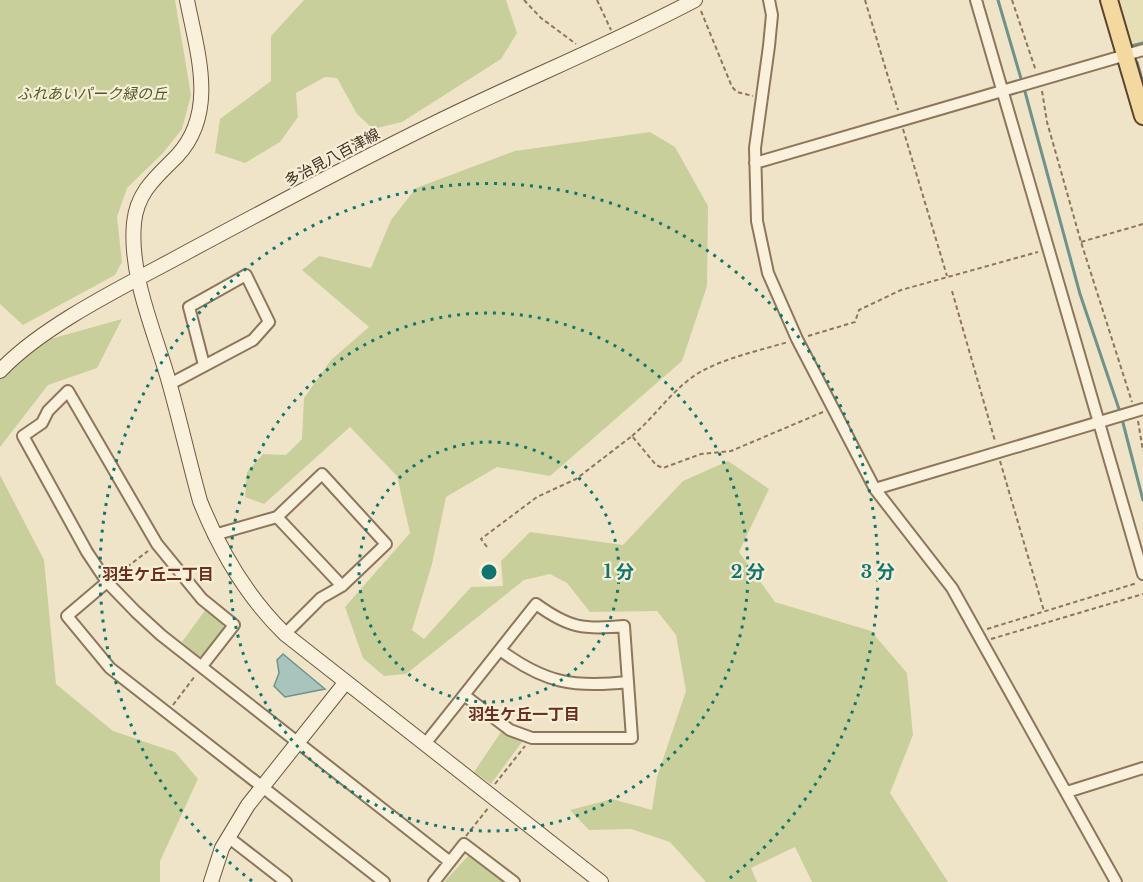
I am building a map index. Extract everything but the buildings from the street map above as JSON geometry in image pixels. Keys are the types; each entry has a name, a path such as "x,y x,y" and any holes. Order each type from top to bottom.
{"main road":[{"path":"1109,0 1143,116"}],"street":[{"path":"187,0 202,78 201,106 185,145 144,190 136,209 134,237 139,279 170,384 200,501 214,535 253,599 285,634 601,882"},
{"path":"769,0 772,15 755,163 758,221 768,273 831,409 875,489 952,588 1116,882"},
{"path":"976,0 1143,574"},
{"name":"多治見八百津線","path":"0,370 28,344 139,279 361,160 615,38 698,5"},
{"path":"755,163 1143,50"},
{"path":"170,384 253,340 269,322 246,275 189,307 204,365"},
{"path":"202,666 234,625 202,598 157,544 68,391 48,411 42,423 23,436 87,552 108,582 161,635 450,862"},
{"path":"875,489 1136,411"},
{"path":"214,535 277,517 322,474 386,544 342,586 321,598 285,634"},
{"path":"277,517 342,586"},
{"path":"108,582 67,616 110,668 384,882"},
{"path":"425,744 536,604 556,618 577,627 591,629 624,626 632,738 532,738 510,730 464,695"},
{"path":"500,650 524,667 556,681 592,686 628,682"},
{"path":"211,882 228,837 262,788 345,683"},
{"path":"1067,792 1143,768"},
{"path":"228,837 286,882"},
{"path":"434,882 464,844 514,882"}],"path":[{"path":"524,0 540,18 576,44 581,55"},
{"path":"597,0 615,38"},
{"path":"865,0 947,277"},
{"path":"1012,0 1032,63 1081,242 1127,394 1136,411 1143,451"},
{"path":"698,5 732,87 738,92 762,98"},
{"path":"1081,242 1143,224"},
{"path":"487,547 481,539 490,531 537,497 576,478 632,436 653,418 668,399 703,370 855,322 860,310 890,295 1049,249"},
{"path":"632,436 656,465 663,468 701,454 732,451 831,409"},
{"path":"108,582 157,544"},
{"path":"976,632 1143,581"},
{"path":"983,644 995,637 1143,594"},
{"path":"167,713 202,666"},
{"path":"464,844 465,838 532,738"}],"shaded area":[{"path":"1110,0 1143,0 1143,46 1124,52"}],"green space":[{"name":"ふれあいパーク緑の丘","path":"0,0 175,0 191,95 182,129 163,153 127,188 117,217 122,262 115,275 23,325 0,304"},
{"path":"304,0 506,0 517,33 501,59 402,122 373,129 357,114 337,78 325,77 296,93 298,117 280,142 245,163 215,153 220,119 271,81 271,36"},
{"path":"650,132 675,147 708,206 707,286 682,361 550,476 497,467 446,497 432,564 412,630 424,639 471,587 503,586 501,561 530,532 623,545 683,481 728,461 769,489 739,552 775,602 871,631 907,673 913,735 890,793 948,882 812,882 795,847 751,868 757,882 706,882 670,842 631,829 589,830 570,810 612,799 652,810 657,777 686,691 676,635 657,611 590,612 567,583 550,574 524,580 406,674 384,676 363,658 345,607 410,533 397,476 350,427 264,504 245,497 247,472 263,454 286,455 302,439 304,398 331,360 369,327 302,270 319,256 371,268 391,220 416,188 515,151"},
{"path":"122,319 97,368 48,385 0,447 0,363 43,341"},
{"path":"0,475 44,560 56,684 113,731 175,752 198,779 160,861 160,882 0,882"},
{"path":"206,609 223,623 224,631 205,657 198,656 182,642"},
{"path":"501,732 522,742 491,784 474,772"},
{"path":"469,855 505,882 444,882"}],"water":[{"path":"283,654 325,689 285,697 274,686 279,673 277,660"}],"waterway":[{"path":"998,0 1022,82"},
{"path":"1131,46 1143,43"},
{"path":"1137,62 1143,83"},
{"path":"1024,88 1080,294 1120,412"},
{"path":"1122,419 1143,500"}],"district":[{"name":"羽生ケ丘二丁目","path":"158,574"},
{"name":"羽生ケ丘一丁目","path":"524,714"}]}
